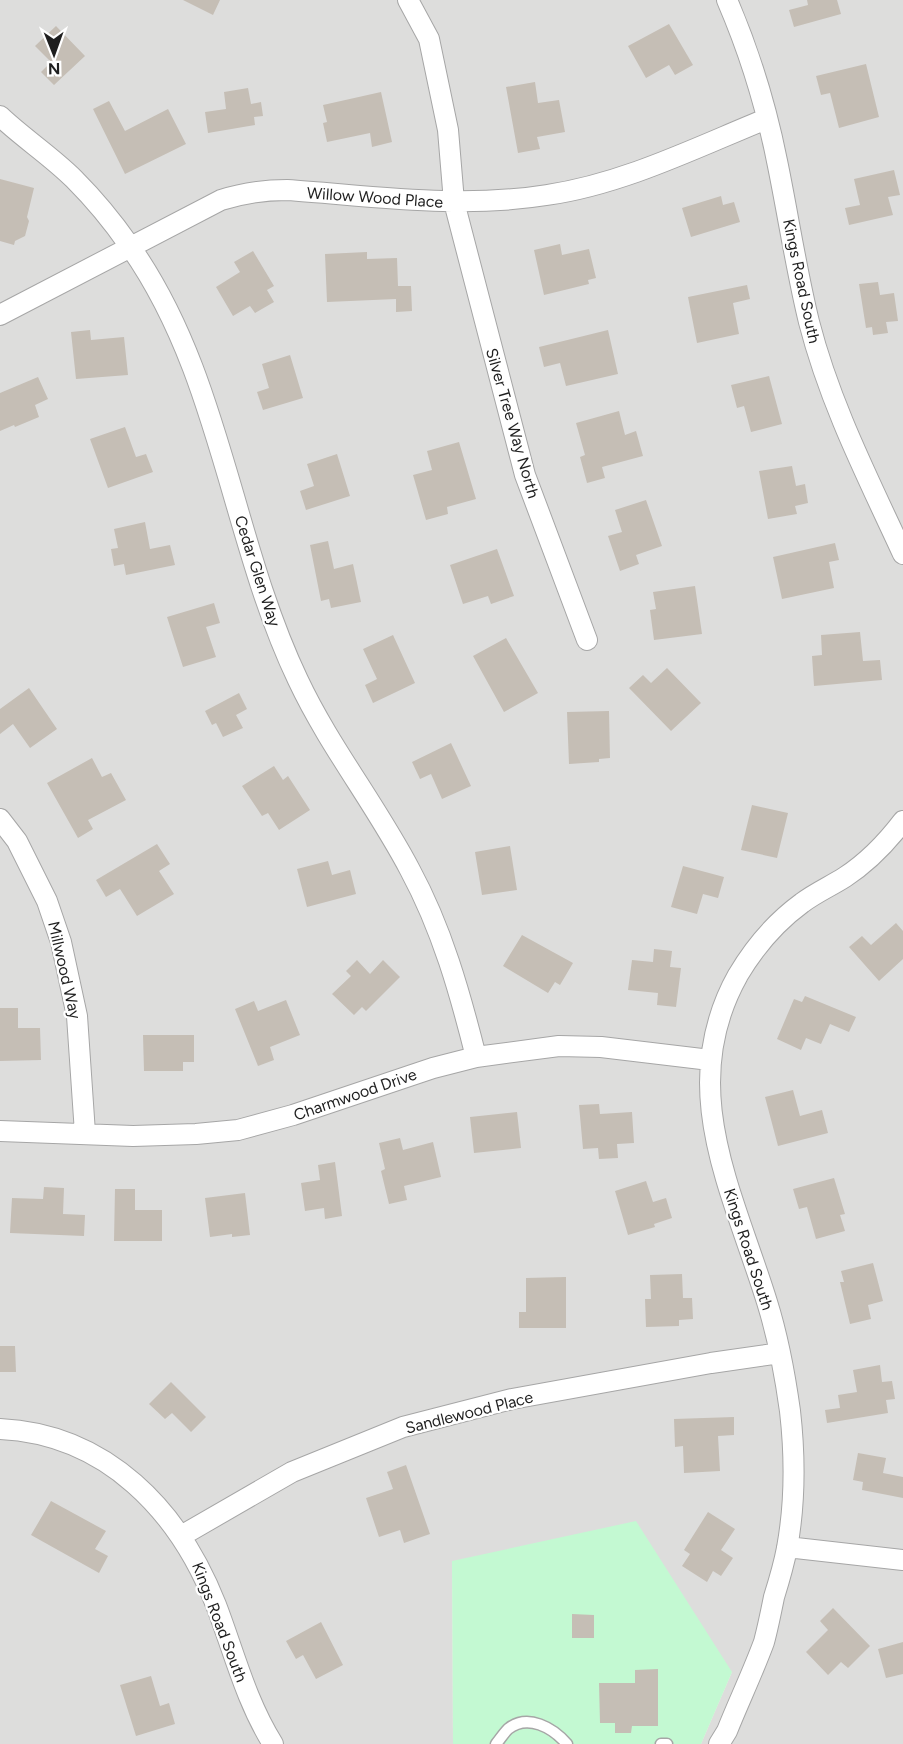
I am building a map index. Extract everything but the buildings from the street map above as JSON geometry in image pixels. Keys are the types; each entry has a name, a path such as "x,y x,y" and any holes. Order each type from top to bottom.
{"street":[{"name":"Silver Tree Way North","path":"408,0 429,39 448,130 454,202 525,476 587,640"},
{"name":"Kings Road South","path":"728,0 751,63 777,158 809,321 823,371 840,419 903,554"},
{"name":"Cedar Glen Way","path":"0,116 72,177 96,202 130,246 153,282 177,331 210,416 273,622 293,670 314,712 391,836 424,898 462,1000 476,1057"},
{"name":"Willow Wood Place","path":"0,315 221,200 243,194 265,190 454,202 505,201 548,195 598,184 632,173 766,119"},
{"name":"Millwood Way","path":"0,819 17,841 47,901 61,942 77,1016 85,1133"},
{"name":"Kings Road South","path":"719,1744 764,1641 787,1547 792,1498 793,1455 790,1413 780,1353 768,1305 726,1179 714,1133 709,1098 710,1060 729,993 738,974 758,946 801,903 848,875 876,852 903,821"},
{"name":"Charmwood Drive","path":"0,1131 143,1136 238,1130 293,1115 422,1071 476,1057 559,1046 601,1047 710,1060"},
{"name":"Sandlewood Place","path":"181,1536 292,1472 403,1427 512,1400 711,1363 780,1353"},
{"name":"Kings Road South","path":"0,1429 37,1434 91,1454 111,1466 159,1506 193,1555 215,1604 248,1697 273,1744"},
{"path":"787,1547 903,1560"}],"lane":[{"path":"496,1744 508,1729 524,1721 538,1723 567,1744"},
{"path":"661,1744 667,1744"}],"shaded area":[{"path":"0,0 903,0 903,1744 701,1744 732,1672 452,1561 453,1744 0,1744"}],"green space":[{"path":"636,1521 732,1672 701,1744 453,1744 452,1561"}]}
